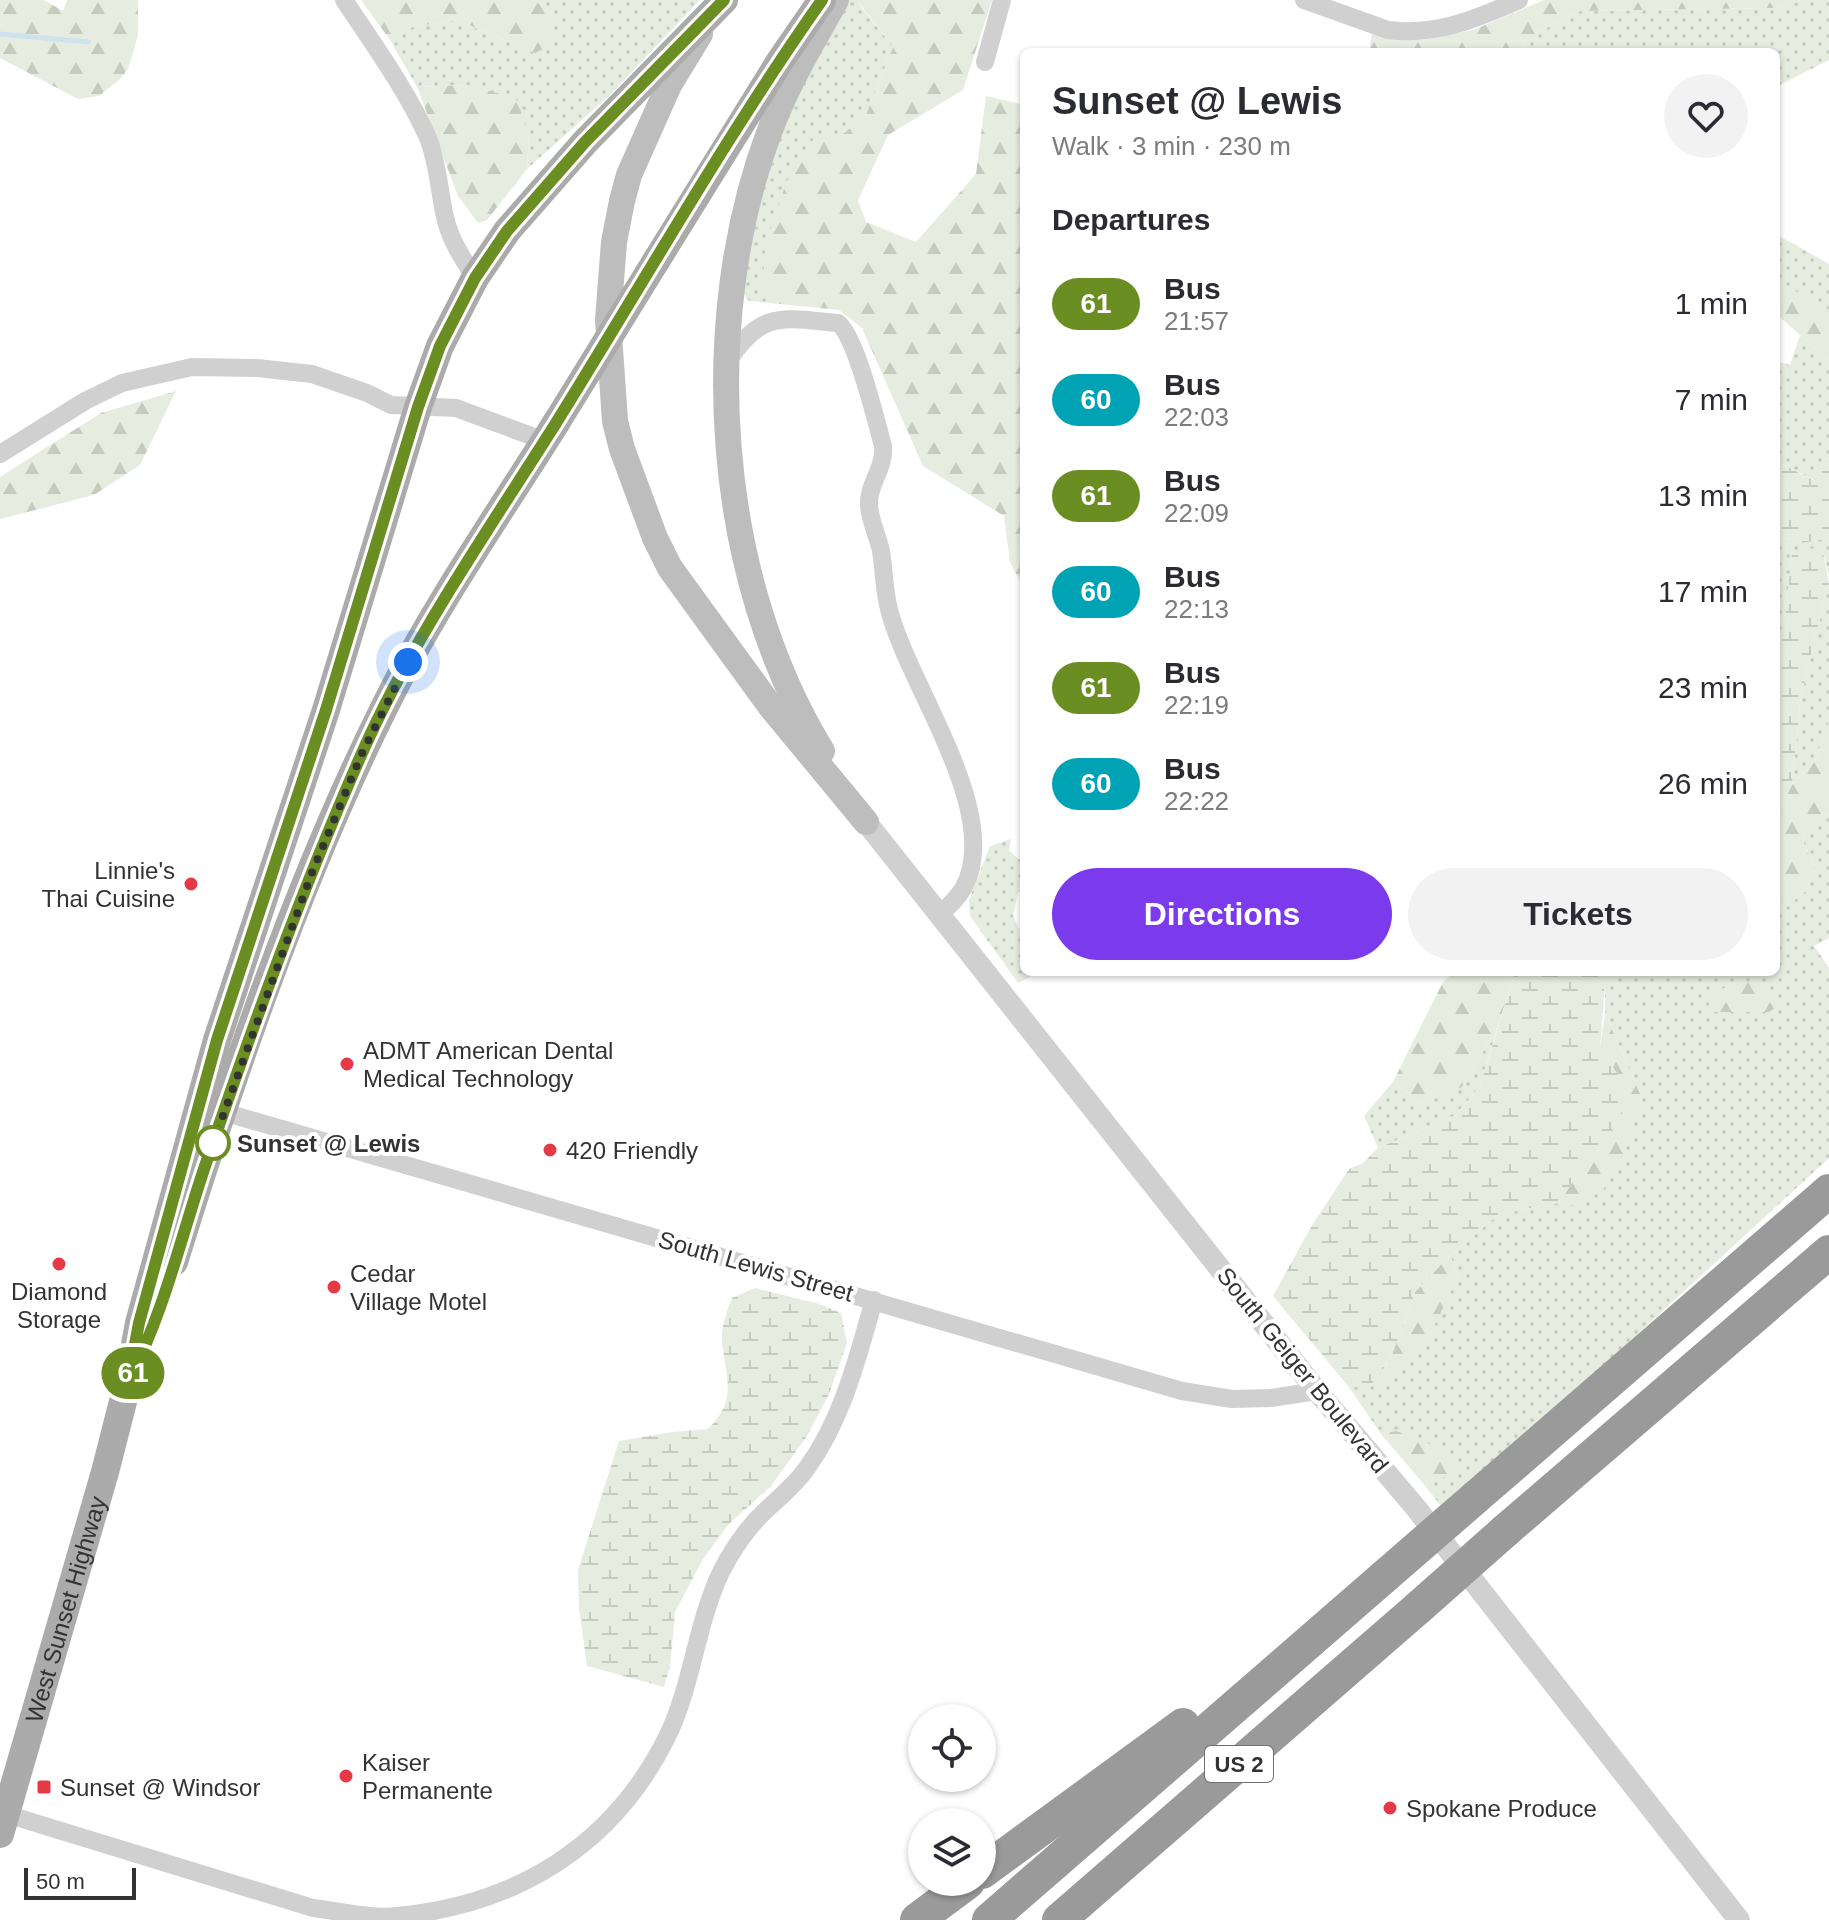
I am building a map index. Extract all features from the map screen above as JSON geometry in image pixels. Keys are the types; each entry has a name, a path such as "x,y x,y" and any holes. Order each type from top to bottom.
{"highway":[{"name":"US 2","path":"989,1920 1829,1191"},
{"name":"US 2","path":"1059,1920 1829,1252"},
{"path":"996,1862 1255,1673 1316,1636"},
{"path":"917,1920 949,1896"}],"main road":[{"name":"West Sunset Highway","path":"3,1824 128,1382 139,1323 211,1109 374,729 440,605 780,61 822,0"},
{"path":"836,0 788,85 769,132 738,243 732,285 727,395 731,486 758,606 807,725 866,822"},
{"name":"West Sunset Highway","path":"211,1109 228,1002 326,710 418,407 440,346 475,278 507,231 585,142 720,5"},
{"path":"720,5 669,85 629,175 622,201 614,242 608,308 615,421 622,449 655,538 670,568 771,707 866,822"}],"street":[{"path":"344,0 383,58 428,139 438,172 445,220 456,248 475,278"},
{"path":"985,62 1002,0"},
{"path":"1304,0 1388,30 1403,31 1453,27 1519,0"},
{"path":"732,285 743,309 750,317 763,323 796,320 841,324 865,384 883,446 883,461 869,504 880,547 890,612 947,743 969,823 972,852 967,881 957,898 940,914"},
{"path":"728,361 740,343 763,323"},
{"path":"0,454 85,401 122,383 192,367 257,368 312,374 367,393 391,405 456,408 550,432"},
{"name":"South Geiger Boulevard","path":"866,822 1317,1391 1416,1508 1739,1920"},
{"name":"South Lewis Street","path":"211,1109 1182,1391 1232,1399 1271,1398 1317,1391"},
{"path":"3,1824 313,1908 367,1915 394,1917 447,1909 520,1886 547,1871 618,1813 667,1736 682,1697 705,1611 722,1571 740,1540 806,1469 833,1425 851,1379 874,1300"}],"green space":[{"path":"0,0 44,0 63,11 67,0 138,0 138,36 128,69 99,96 78,99 0,58"},
{"path":"361,0 532,0 543,5 554,28 547,47 535,53 457,20 412,27 390,40"},
{"path":"532,0 700,0 609,96 527,169 529,135 467,85 417,87 390,40 412,27 457,20 535,53 543,5"},
{"path":"848,0 860,0 859,4 893,47 866,115 842,136 762,288 771,303 749,301 741,290 756,207 785,115"},
{"path":"860,0 992,0 963,90 888,135 858,200 866,222 916,242 976,174 986,96 1020,104 1020,582 1010,562 1004,516 923,466 862,328 839,310 771,303 762,288 766,244 786,183 817,134 842,135 866,115 893,47 859,3"},
{"path":"1544,0 1804,0 1776,8 1580,11 1528,37 1523,48 1370,48 1372,34 1421,40 1473,30"},
{"path":"1804,0 1829,0 1829,60 1780,85 1780,48 1523,48 1528,37 1580,11 1776,8"},
{"path":"467,85 516,98 529,135 527,169 487,220 478,223 458,196 417,87"},
{"path":"1780,236 1829,264 1829,310 1780,283"},
{"path":"1780,283 1829,310 1829,360 1780,317"},
{"path":"1800,335 1829,360 1829,459 1826,458 1814,480 1780,463 1780,362 1790,365"},
{"path":"176,391 140,465 94,495 0,519 0,477 101,413"},
{"path":"1826,458 1829,459 1829,534 1824,539 1791,545 1780,533 1780,463 1813,480"},
{"path":"1780,533 1791,545 1824,539 1829,534 1829,576 1822,548 1792,553 1785,620 1780,633"},
{"path":"1822,547 1829,583 1801,695 1792,785 1780,808 1780,633 1785,620 1792,552"},
{"path":"1829,583 1829,722 1815,761 1792,785 1801,695"},
{"path":"1829,722 1829,815 1808,828 1803,841 1814,866 1806,891 1780,911 1780,808 1792,785 1815,761"},
{"path":"1829,815 1829,938 1814,946 1829,968 1829,1158 1445,1511 1422,1482 1447,1476 1396,1431 1381,1434 1349,1387 1369,1387 1458,1276 1450,1255 1499,1214 1558,1203 1576,1205 1641,1096 1605,1013 1605,984 1618,976 1780,976 1780,911 1806,891 1814,866 1803,841 1808,828"},
{"path":"1011,839 1009,851 1020,860 1020,890 1013,916 1020,931 1020,976 1030,977 1018,983 970,916 969,900 990,846"},
{"path":"1450,976 1514,976 1498,1026 1462,1087 1420,1103 1393,1082 1443,982"},
{"path":"1514,976 1618,976 1605,984 1600,1047 1621,1080 1624,1107 1607,1141 1581,1170 1558,1203 1499,1214 1450,1255 1415,1292 1390,1360 1369,1387 1349,1387 1273,1296 1311,1227 1349,1169 1363,1163 1378,1148 1456,1115 1480,1086"},
{"path":"1742,980 1771,992 1781,1004 1769,1012 1710,1012 1708,995"},
{"path":"1605,1013 1641,1096 1628,1144 1603,1190 1576,1205 1558,1203 1581,1170 1607,1141 1621,1080 1600,1047"},
{"path":"1498,1026 1480,1086 1456,1115 1378,1148 1364,1116 1393,1082 1420,1103 1462,1087"},
{"path":"1450,1255 1458,1276 1425,1343 1402,1370 1369,1387 1390,1360 1415,1292"},
{"path":"755,1288 819,1304 841,1313 847,1343 829,1394 807,1436 771,1486 728,1525 703,1559 675,1612 670,1667 664,1687 587,1666 579,1608 578,1570 619,1441 708,1429 718,1418 724,1408 728,1387 722,1335 726,1313 732,1298"},
{"path":"1396,1431 1438,1447 1458,1464 1447,1476 1422,1482 1381,1434"}],"waterway":[{"path":"0,34 88,42"}],"bus line":[{"name":"61","path":"724,0 585,142 507,231 475,278 440,346 418,407 326,710 228,1002 139,1323 128,1382 147,1345 204,1169 286,938 384,707 440,605 780,61 822,0"}],"place":[{"name":"Linnie's Thai Cuisine","path":"191,884"},
{"name":"ADMT American Dental Medical Technology","path":"347,1064"},
{"name":"Sunset @ Lewis","path":"213,1143"},
{"name":"420 Friendly","path":"550,1150"},
{"name":"Diamond Storage","path":"59,1264"},
{"name":"Cedar Village Motel","path":"334,1287"},
{"name":"Kaiser Permanente","path":"346,1776"},
{"name":"Sunset @ Windsor","path":"44,1787"},
{"name":"Spokane Produce","path":"1390,1808"}],"route":[{"path":"213,1143 277,961 313,870 363,751 408,662"}]}
